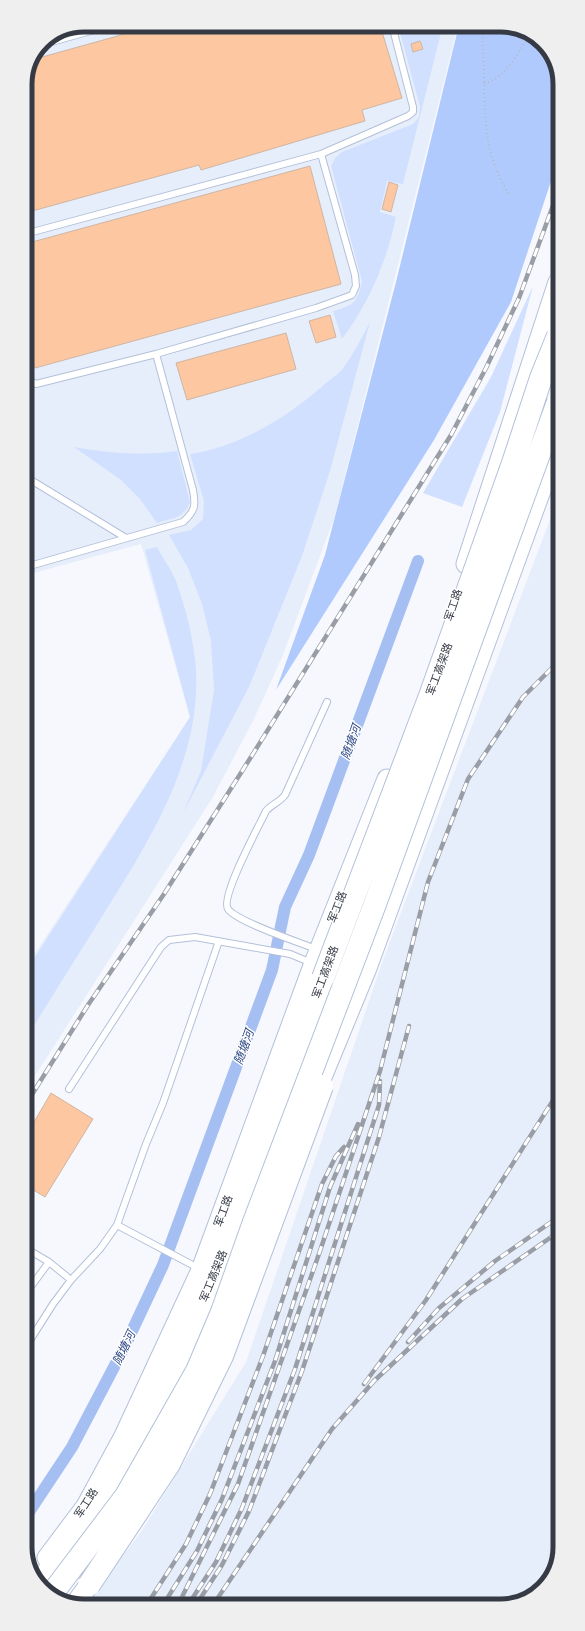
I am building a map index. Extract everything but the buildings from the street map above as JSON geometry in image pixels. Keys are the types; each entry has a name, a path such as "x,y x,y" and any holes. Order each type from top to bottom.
{"highway":[{"path":"541,378 553,324"},
{"name":"军工高架路","path":"43,1578 92,1518 140,1442 172,1380 251,1179 323,978 430,696 513,463 541,378 553,348"},
{"name":"军工高架路","path":"55,1590 126,1496 197,1371 222,1312 254,1222 375,904 553,416"},
{"path":"89,1585 169,1464 222,1356 334,1052 375,904"}],"main road":[{"name":"军工路","path":"38,1570 86,1506 120,1443 201,1270 317,957 429,671 456,596 553,297"},
{"path":"79,1599 89,1585 119,1520 174,1433 233,1310 268,1210 364,975 553,458"}],"lane":[{"path":"56,40 83,32"},
{"path":"32,232 321,154 379,130 413,112 411,93 394,32"},
{"path":"32,382 36,384 46,383 156,354 316,308 352,295 356,286 356,275 321,154"},
{"path":"32,565 183,522 192,514 196,505 194,490 156,354"},
{"path":"32,481 126,538"},
{"path":"327,702 285,795 282,800 271,805 266,811 233,878 226,901 227,908 232,913 259,928 293,939 334,971"},
{"path":"69,1089 161,947 169,940 182,937 195,937 290,954 340,958"},
{"path":"32,1337 53,1304 71,1280 100,1249 117,1225 146,1144 163,1103 219,941"},
{"path":"346,960 364,975"},
{"path":"341,974 364,975"},
{"path":"117,1225 201,1270"},
{"path":"32,1252 49,1262 71,1280"},
{"path":"32,1285 49,1262"}],"path":[{"path":"484,32 484,125 489,150 496,173 510,196"},
{"path":"484,82 489,82 500,75 516,56 526,39"}],"shaded area":[{"path":"77,32 456,32 335,516 283,655 254,719 213,797 32,1081 32,958 190,717 141,544 32,573 32,81 37,61 43,52 58,39"},
{"path":"400,32 441,32 403,184 387,181 380,212 396,217 388,250 369,296 361,311 342,339 333,311 346,307 354,302 362,281 331,166 335,158 342,152 413,124 419,117 420,107"},
{"path":"457,32 504,32 521,36 535,45 544,55 549,64 553,77 553,175 511,302 434,440 276,690 325,555 396,282"},
{"path":"533,286 500,412 462,507 423,493 491,377"},
{"path":"370,322 330,471 302,556 249,687 183,813 201,771 214,690 211,641 202,604 188,568 169,535 191,530 203,519 204,501 190,454 209,450 245,437 280,418 296,407 342,369 355,351"},
{"path":"74,447 125,453 163,453 177,451 190,502 187,508 177,517 157,523 140,499 121,480"},
{"path":"553,512 553,1547 548,1570 538,1584 530,1590 524,1594 508,1599 89,1599 141,1532 246,1362 383,960"},
{"path":"157,547 176,581 186,614 196,670 195,704 190,738 168,801 136,862 32,1028 32,962 190,717 145,550"}],"waterway":[{"name":"随塘河","path":"32,1507 72,1447 124,1348 163,1265 272,970 285,907 309,855 418,561"}],"railway":[{"path":"32,1094 88,1005 164,894 451,435 486,368 519,298 553,206"},
{"path":"181,1599 238,1484 320,1251 380,1071 428,882 468,779 523,697 553,667"},
{"path":"200,1599 222,1565 249,1511 302,1371 379,1137 409,1026"},
{"path":"192,1599 216,1562 242,1508 295,1369 379,1105 380,1081"},
{"path":"364,1384 426,1300 553,1100"},
{"path":"167,1599 197,1551 222,1499 275,1361 330,1187 358,1124"},
{"path":"151,1599 186,1544 210,1494 263,1356 322,1184 336,1156 344,1147"},
{"path":"408,1342 439,1308 495,1261 553,1221"},
{"path":"217,1599 332,1429 374,1381 462,1299 553,1236"}]}
